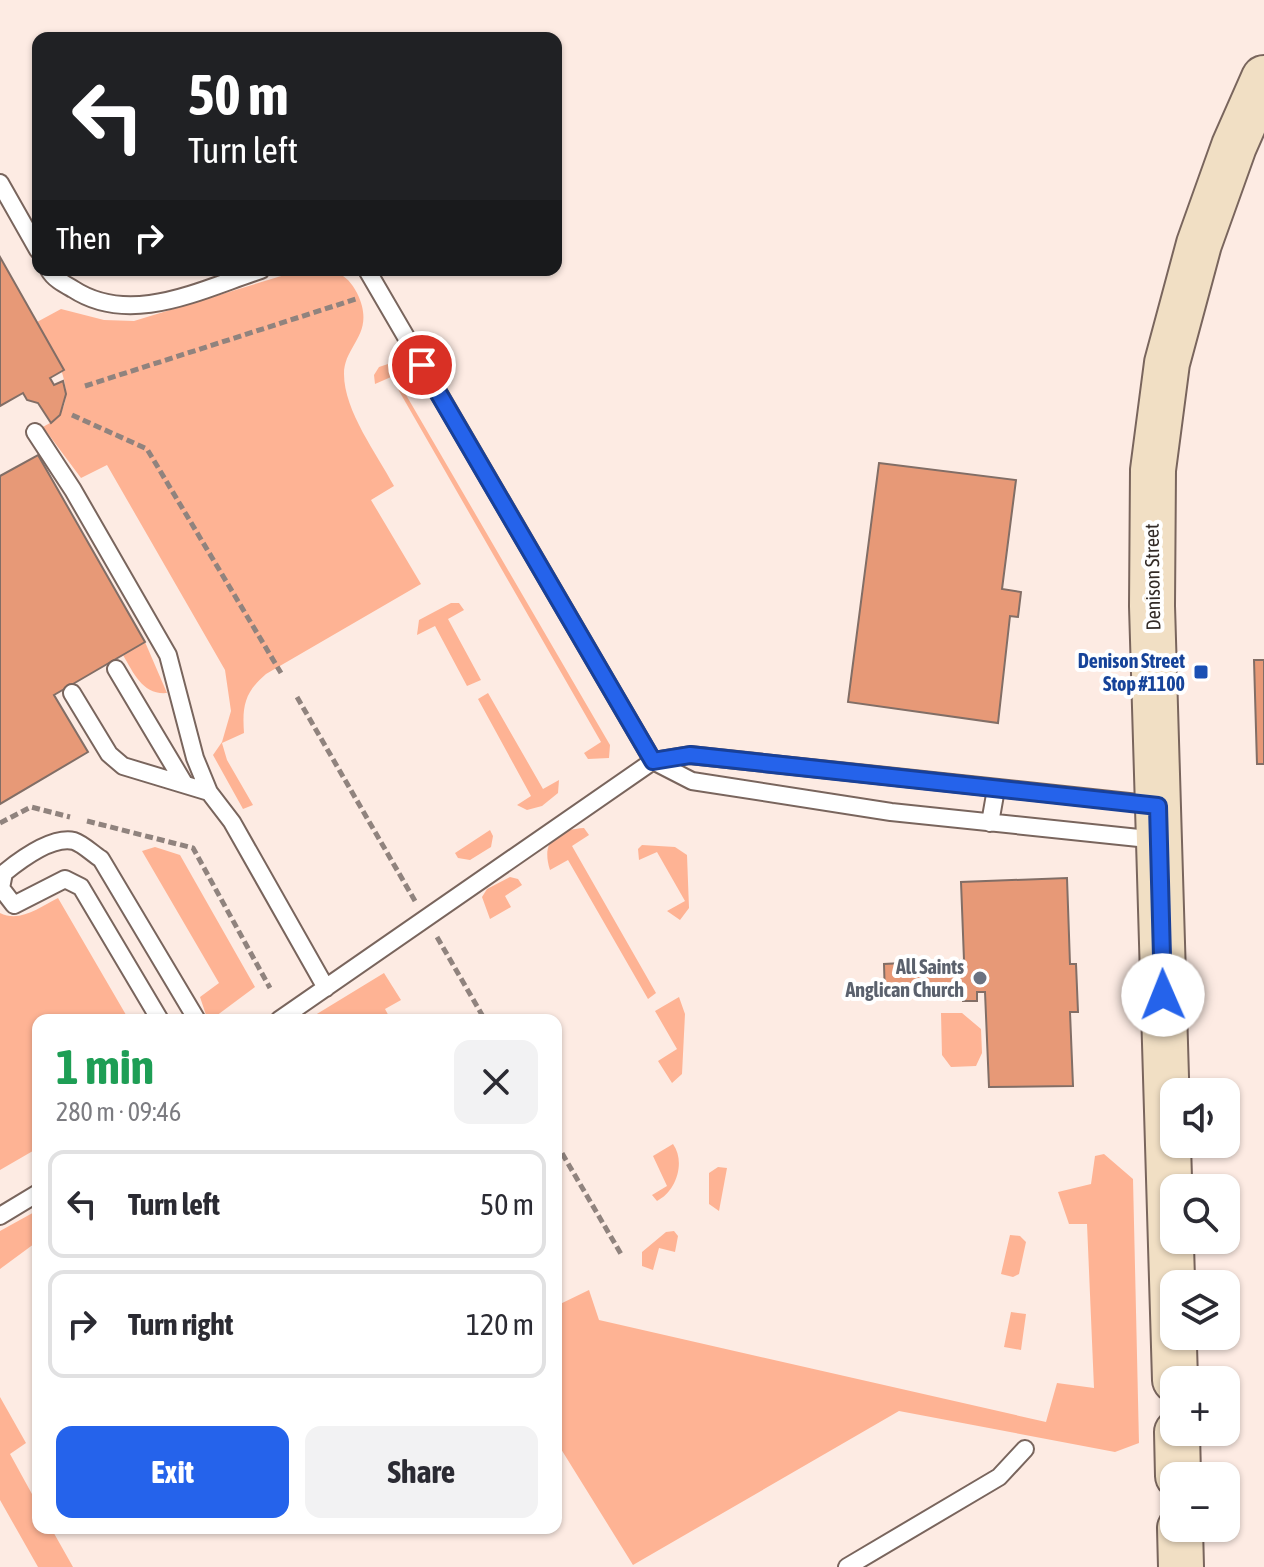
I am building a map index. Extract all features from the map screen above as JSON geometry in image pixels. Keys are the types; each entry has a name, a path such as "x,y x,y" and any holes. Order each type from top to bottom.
{"main road":[{"name":"Denison Street","path":"1175,1366 1151,520 1167,363 1199,244 1234,146 1264,78"},
{"path":"1180,1542 1181,1567"}],"lane":[{"path":"0,183 32,239"},
{"path":"52,276 90,301 147,307 243,276"},
{"path":"370,276 653,761 692,781 990,823 1159,823"},
{"path":"35,432 73,490 168,655 195,758 209,792 232,822 326,988"},
{"path":"116,669 184,783"},
{"path":"72,693 109,754 123,766 209,792"},
{"path":"288,1014 653,761 690,755 996,789 1159,823"},
{"path":"990,823 996,789"},
{"path":"156,1014 81,887 65,879 14,905 1,888 4,873 57,842 74,841 101,859 193,1014"},
{"path":"0,1216 32,1197"},
{"path":"847,1567 999,1477 1025,1449"}],"path":[{"path":"85,386 379,291"},
{"path":"72,415 147,449 281,673"},
{"path":"297,697 416,904"},
{"path":"0,823 31,807 193,848 270,988"},
{"path":"437,937 482,1014"},
{"path":"562,1153 621,1254"}],"shaded area":[{"path":"281,276 343,276 357,293 362,307 362,329 345,364 345,388 355,417 394,486 371,500 421,584 266,674 253,687 245,707 244,733 222,743 227,760 253,805 243,809 213,755 222,742 231,711 225,670 107,465 81,478 43,427 57,417 64,406 66,392 52,348 37,322 61,309 104,320 134,321"},
{"path":"388,364 610,745 609,758 588,759 584,753 601,742 391,377 375,384 374,375 379,367"},
{"path":"451,603 459,603 464,610 448,619 481,680 467,686 435,626 417,635 419,620"},
{"path":"145,642 167,693 145,687 123,655"},
{"path":"488,693 543,789 559,780 558,793 542,806 527,810 517,805 531,796 478,699"},
{"path":"584,828 589,835 572,846 656,993 648,999 568,860 550,870 547,852 553,839 565,831"},
{"path":"490,830 493,836 491,847 470,860 458,858 455,853"},
{"path":"642,845 675,847 687,855 689,908 680,920 667,911 685,901 657,852 639,860 638,849"},
{"path":"155,847 180,855 255,987 219,1014 206,1014 200,997 219,983 142,851"},
{"path":"510,877 518,879 522,885 505,896 511,907 490,919 482,897 487,889"},
{"path":"58,898 126,1014 32,1014 32,1151 0,1170 0,913 15,916"},
{"path":"384,973 401,1000 385,1009 388,1014 317,1014"},
{"path":"679,997 685,1014 682,1074 672,1083 658,1061 677,1049 655,1011"},
{"path":"941,1013 962,1013 981,1029 982,1053 976,1066 951,1067 942,1055"},
{"path":"673,1144 679,1159 677,1176 669,1191 657,1201 652,1195 667,1186 653,1156"},
{"path":"1104,1154 1133,1179 1139,1443 1115,1452 899,1411 633,1565 562,1451 562,1303 589,1290 599,1320 1046,1422 1057,1383 1094,1388 1087,1224 1069,1224 1058,1192 1091,1184 1095,1156"},
{"path":"718,1167 727,1168 719,1211 709,1204 709,1173"},
{"path":"32,1213 32,1245 0,1269 0,1231"},
{"path":"674,1231 678,1236 675,1252 659,1248 653,1270 642,1266 642,1252 666,1232"},
{"path":"1010,1235 1020,1236 1026,1242 1019,1274 1013,1277 1001,1274"},
{"path":"1011,1312 1026,1314 1021,1350 1004,1347"},
{"path":"0,1397 26,1443 10,1454 32,1494 32,1534 54,1534 73,1567 38,1567 0,1500"}],"building":[{"path":"0,257 64,370 50,378 54,385 63,381 66,394 60,415 51,423 38,403 27,400 23,393 0,406"},
{"path":"38,455 145,642 54,695 88,752 0,804 0,476"},
{"path":"879,463 1016,480 1002,589 1021,592 1018,617 1010,616 998,723 848,702"},
{"path":"1254,660 1264,660 1264,764 1257,764"},
{"name":"All Saints Anglican Church","path":"1067,878 1070,964 1076,964 1078,1012 1070,1012 1073,1086 989,1087 985,992 977,992 977,1001 963,1001 962,995 885,998 884,964 964,960 961,882"}],"place":[{"name":"Denison Street Stop #1100","path":"1201,672"},
{"name":"All Saints Anglican Church","path":"980,978"}],"route":[{"path":"422,365 653,761 690,755 1158,806 1163,995"}]}
